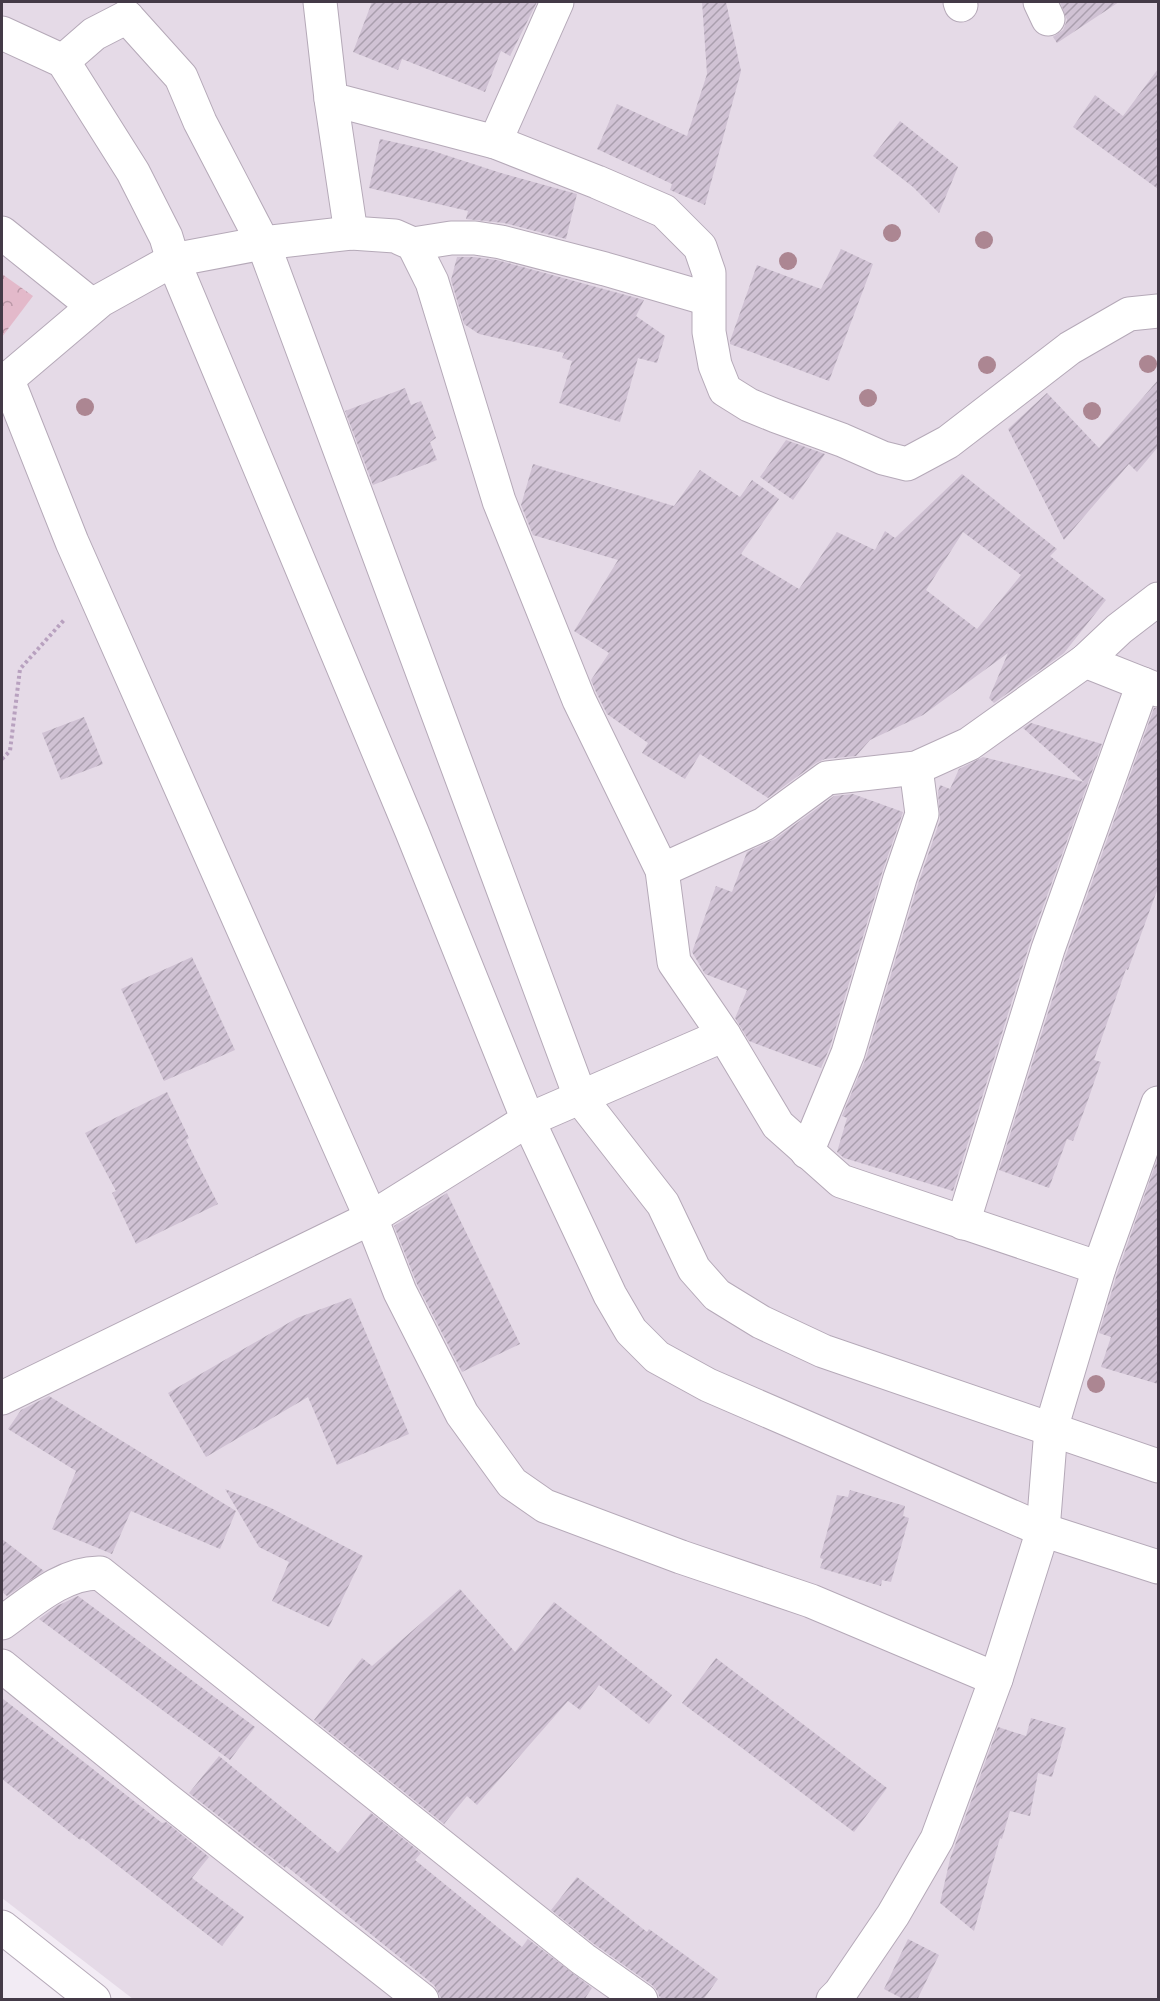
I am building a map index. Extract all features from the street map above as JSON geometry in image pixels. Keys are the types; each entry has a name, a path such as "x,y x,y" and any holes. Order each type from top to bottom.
{"street":[{"path":"320,2 331,99 351,233"},
{"path":"495,142 557,2"},
{"path":"63,60 94,34 130,9 181,77 200,122 263,243 581,1099 663,1204 694,1269 717,1295 761,1322 824,1351 1158,1466"},
{"path":"2,33 63,60 133,172 166,237 173,260 412,832 528,1120 610,1294 631,1331 657,1357 708,1385 1043,1530 1158,1567"},
{"path":"331,99 495,142 664,211 700,247 709,273 709,332 724,390 749,405 883,458 907,464 948,442 1070,348 1129,314 1158,311"},
{"path":"2,233 93,306"},
{"path":"708,299 605,269 501,242 475,238 451,238 413,244 395,236 351,233 263,243 173,260 133,281 93,306 4,381 72,542 371,1218 400,1292 462,1414 512,1483 545,1506 681,1557 811,1600 996,1679"},
{"path":"413,244 432,282 504,512 579,700 662,870 674,962 724,1035 778,1125 841,1181 1099,1268"},
{"path":"662,870 764,824 826,778 916,768 969,744 1085,661 1119,629 1158,599"},
{"path":"963,1223 1048,949 1151,687 1085,661"},
{"path":"807,1152 848,1053 900,878 922,814 916,768"},
{"path":"2,1398 371,1218 528,1120 581,1099 724,1035"},
{"path":"833,2000 893,1915 937,1839 996,1679 1043,1530 1052,1429 1099,1268 1158,1103"},
{"path":"2,1623 55,1586 87,1573 100,1573 583,1959 641,2000"},
{"path":"2,1666 161,1796 422,2000"},
{"path":"2,1927 94,2000"}],"path":[{"path":"2,759 10,751 20,669 93,589"}],"shaded area":[{"path":"2,2 1158,2 1158,1999 133,1999 2,1898"}],"green space":[{"path":"2,274 33,296 2,337"}],"building":[{"path":"372,2 537,2 510,56 501,51 485,92 402,59 398,70 353,52"},
{"path":"702,2 726,2 741,71 705,205 670,190 672,184 597,149 617,104 687,136 707,74"},
{"path":"1060,2 1119,2 1057,43 1053,37 1063,30 1067,20"},
{"path":"1158,69 1158,189 1073,127 1095,95 1123,116"},
{"path":"900,121 958,167 939,213 913,187 873,156"},
{"path":"380,139 430,150 577,194 566,239 504,223 466,219 468,211 369,188"},
{"path":"841,249 873,264 829,381 730,344 757,265 821,289"},
{"path":"457,257 497,260 644,300 636,316 665,336 657,363 638,358 620,422 559,403 572,361 562,358 564,353 479,334 464,324 451,280"},
{"path":"1158,380 1158,447 1137,472 1129,464 1064,540 1008,429 1047,393 1099,448"},
{"path":"405,388 411,405 421,401 436,438 430,442 437,460 373,485 345,411"},
{"path":"786,440 825,454 793,500 760,477"},
{"path":"533,464 674,506 700,470 740,497 752,480 779,499 741,554 799,589 837,532 875,550 885,531 895,538 962,474 1057,549 1050,556 1106,600 1064,653 994,703 989,698 1008,653 923,715 870,740 856,756 825,759 816,763 768,798 700,754 685,779 642,753 648,743 607,714 591,680 609,653 574,631 618,560 533,535 521,505","holes":["963,532 1021,575 977,629 926,590"]},
{"path":"1154,708 1158,708 1158,888 1094,1060 1101,1062 1088,1100 1073,1141 1067,1139 1049,1188 999,1170 1066,955"},
{"path":"84,717 103,764 61,780 42,733"},
{"path":"1031,723 1102,744 1030,943 953,1191 844,1158 837,1152 847,1118 842,1116 866,1058 918,884 940,820 938,792 940,785 950,789 959,769 983,757 1084,782 1023,728"},
{"path":"853,794 903,812 882,873 830,1047 821,1068 749,1041 735,1018 747,990 705,974 692,952 716,886 732,892 747,852 775,839 834,796"},
{"path":"192,957 235,1050 164,1081 121,989"},
{"path":"167,1092 189,1138 186,1140 218,1204 136,1244 112,1193 116,1191 85,1133"},
{"path":"1158,1157 1158,1384 1101,1367 1111,1337 1099,1333"},
{"path":"447,1193 520,1344 462,1372 417,1284 394,1226"},
{"path":"351,1298 409,1434 337,1465 308,1397 206,1457 168,1393 297,1318"},
{"path":"49,1396 236,1511 220,1549 131,1511 112,1554 52,1529 76,1471 8,1429 21,1410"},
{"path":"225,1489 271,1508 363,1556 329,1627 272,1601 289,1562 259,1547"},
{"path":"850,1490 905,1506 903,1516 909,1518 891,1582 882,1580 881,1586 820,1568 823,1559 820,1558 837,1495 848,1497"},
{"path":"2,1539 44,1571 7,1596 2,1592"},
{"path":"460,1589 515,1652 554,1602 672,1695 649,1724 599,1685 580,1710 568,1701 477,1805 467,1796 444,1824 314,1720 362,1658 372,1666"},
{"path":"78,1596 255,1727 230,1760 39,1619 57,1606"},
{"path":"716,1658 887,1788 854,1832 682,1703"},
{"path":"2,1698 209,1857 192,1878 244,1917 222,1946 2,1779"},
{"path":"1031,1718 1066,1728 1052,1777 1038,1773 1030,1816 1010,1811 1002,1839 1000,1838 974,1931 940,1903 950,1859 998,1727 1026,1736"},
{"path":"219,1756 338,1853 371,1813 421,1853 415,1860 522,1947 528,1939 592,1988 584,2000 442,2000 434,1985 286,1866 285,1868 189,1793"},
{"path":"577,1877 647,1932 649,1929 718,1979 703,2000 663,2000 652,1985 551,1910"},
{"path":"908,1939 939,1955 917,2000 905,2000 884,1989"}]}
